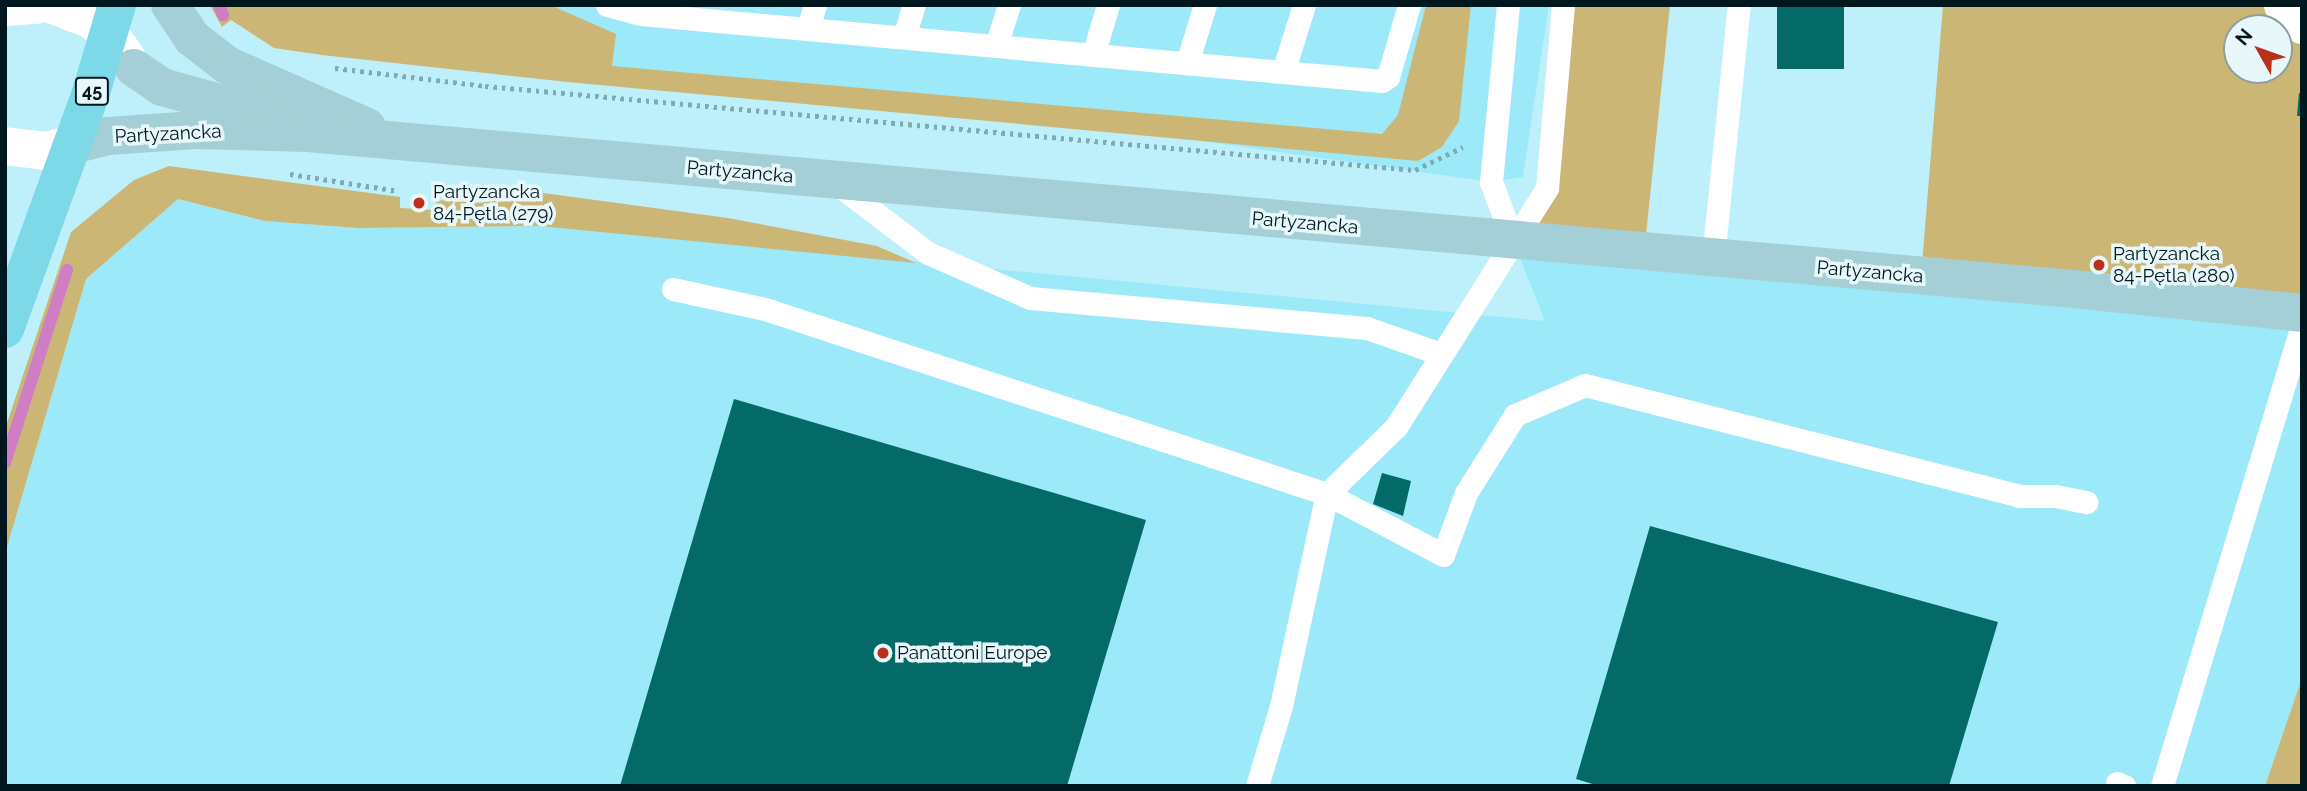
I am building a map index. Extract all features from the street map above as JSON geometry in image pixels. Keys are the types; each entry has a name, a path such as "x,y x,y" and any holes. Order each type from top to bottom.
{"main road":[{"path":"170,5 198,44 237,71 411,144"},
{"name":"45","path":"5,329 72,145 113,20"},
{"name":"Partyzancka","path":"134,68 162,87 259,113 308,133"},
{"name":"Partyzancka","path":"72,145 107,136 196,130 308,133 1514,243 2074,289 2302,313"}],"street":[{"path":"5,7 37,5"},
{"path":"53,5 113,20 134,68"},
{"path":"2283,5 2302,25"},
{"path":"5,146 45,151 72,145"}],"lane":[{"path":"808,29 815,5"},
{"path":"904,37 914,5"},
{"path":"996,46 1009,5"},
{"path":"1093,55 1108,5"},
{"path":"1187,63 1205,5"},
{"path":"1283,72 1304,5"},
{"path":"615,6 713,13 808,29 1382,81 1388,77 1409,5"},
{"path":"1508,5 1491,183 1514,243"},
{"path":"1258,786 1281,706 1327,494 1396,427 1547,187 1563,5"},
{"path":"1713,259 1739,5"},
{"path":"831,180 928,253 1030,298 1367,328 1441,354"},
{"path":"673,289 765,309 1327,494 1443,555 1466,493 1515,415 1584,385 2020,496 2055,496 2086,502"},
{"path":"2162,786 2302,325"}],"path":[{"path":"328,67 485,86 1415,170 1437,162 1457,147 1474,149"}],"shaded area":[{"path":"210,5 550,5 616,34 612,66 1382,134 1398,115 1426,5 1471,5 1459,121 1442,147 1418,161 567,82 322,55 274,48 231,20 222,27"},
{"path":"472,5 1549,5 1523,177 1491,182 962,107 498,61"},
{"path":"1563,5 1670,5 1644,254 1514,243 1547,187"},
{"path":"1943,5 2283,5 2292,14 2223,14 2223,84 2293,84 2293,16 2302,25 2302,313 1921,277"},
{"path":"169,166 400,197 400,208 434,210 437,200 480,203 536,192 728,218 877,246 916,263 539,226 358,228 265,221 178,199 86,279 5,554 5,429 71,232 134,180"},
{"path":"178,199 265,221 358,228 539,226 1545,321 1514,243 2302,313 2302,678 2265,786 5,786 5,554 86,279"},
{"path":"2302,678 2302,786 2265,786"}],"building":[{"path":"1777,5 1844,5 1844,69 1777,69"},
{"path":"2299,93 2302,94 2302,116 2297,116"},
{"name":"Panattoni Europe","path":"734,399 1146,520 1067,786 620,786"},
{"path":"1382,473 1411,481 1403,516 1373,504"},
{"path":"1650,526 1998,622 1949,786 1599,786 1576,779"}],"waterway":[{"path":"219,5 223,15"},
{"path":"5,463 67,270"}],"place":[{"name":"Partyzancka 84-Pętla (279)","path":"419,203"},
{"name":"Partyzancka 84-Pętla (280)","path":"2099,265"},
{"name":"Panattoni Europe","path":"883,653"}]}
